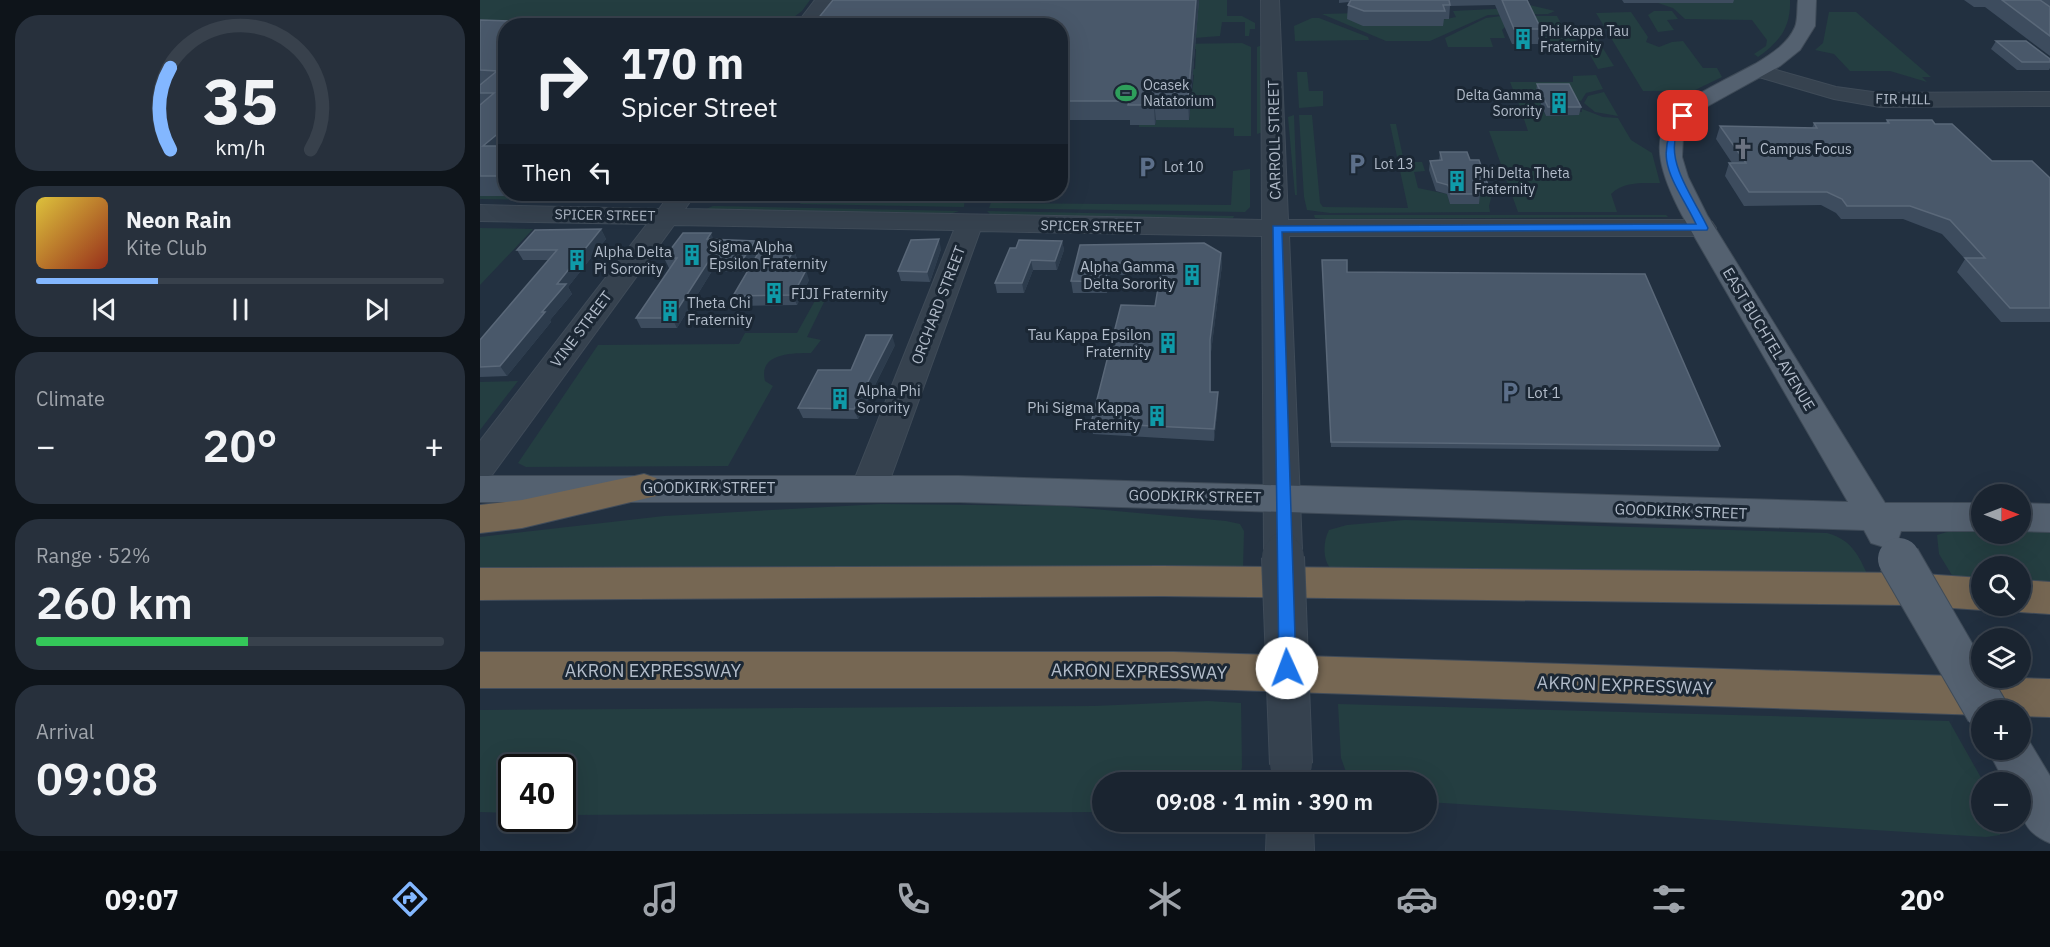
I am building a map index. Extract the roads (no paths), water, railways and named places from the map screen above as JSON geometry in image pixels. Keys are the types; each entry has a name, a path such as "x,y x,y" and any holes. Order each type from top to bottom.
{"highway":[{"path":"480,519 522,513 644,487"},
{"path":"480,584 1174,581 1908,589 1971,593"},
{"path":"2031,597 2050,598"},
{"name":"AKRON EXPRESSWAY","path":"480,670 1174,670 2050,698"}],"main road":[{"name":"EAST BUCHTEL AVENUE","path":"1807,0 1806,22 1797,38 1759,71 1690,109 1678,122 1669,149 1671,163 1703,228 1981,700"},
{"name":"GOODKIRK STREET","path":"480,489 869,488 1281,498 1875,517 1971,517"},
{"path":"2031,518 2050,518"},
{"path":"2016,760 2048,817"}],"street":[{"path":"810,18 825,0"},
{"name":"CARROLL STREET","path":"1270,0 1281,498 1291,772"},
{"name":"FIR HILL","path":"1759,71 1834,93 1880,100 2050,99"},
{"name":"SPICER STREET","path":"480,213 674,205 969,224 1276,229 1703,228"},
{"name":"VINE STREET","path":"480,466 674,205"},
{"name":"ORCHARD STREET","path":"869,488 969,224"},
{"path":"1290,832 1290,851"}],"place":[{"name":"Phi Kappa Tau Fraternity","path":"1523,39"},
{"name":"Ocasek Natatorium","path":"1126,93"},
{"name":"Delta Gamma Sorority","path":"1559,103"},
{"name":"Campus Focus","path":"1743,149"},
{"name":"Lot 13","path":"1357,164"},
{"name":"Lot 10","path":"1147,167"},
{"name":"Phi Delta Theta Fraternity","path":"1457,181"},
{"name":"Sigma Alpha Epsilon Fraternity","path":"692,255"},
{"name":"Alpha Delta Pi Sorority","path":"577,260"},
{"name":"Alpha Gamma Delta Sorority","path":"1192,275"},
{"name":"FIJI Fraternity","path":"774,293"},
{"name":"Theta Chi Fraternity","path":"670,311"},
{"name":"Tau Kappa Epsilon Fraternity","path":"1168,343"},
{"name":"Lot 1","path":"1510,392"},
{"name":"Alpha Phi Sorority","path":"840,399"},
{"name":"Phi Sigma Kappa Fraternity","path":"1157,416"}]}
